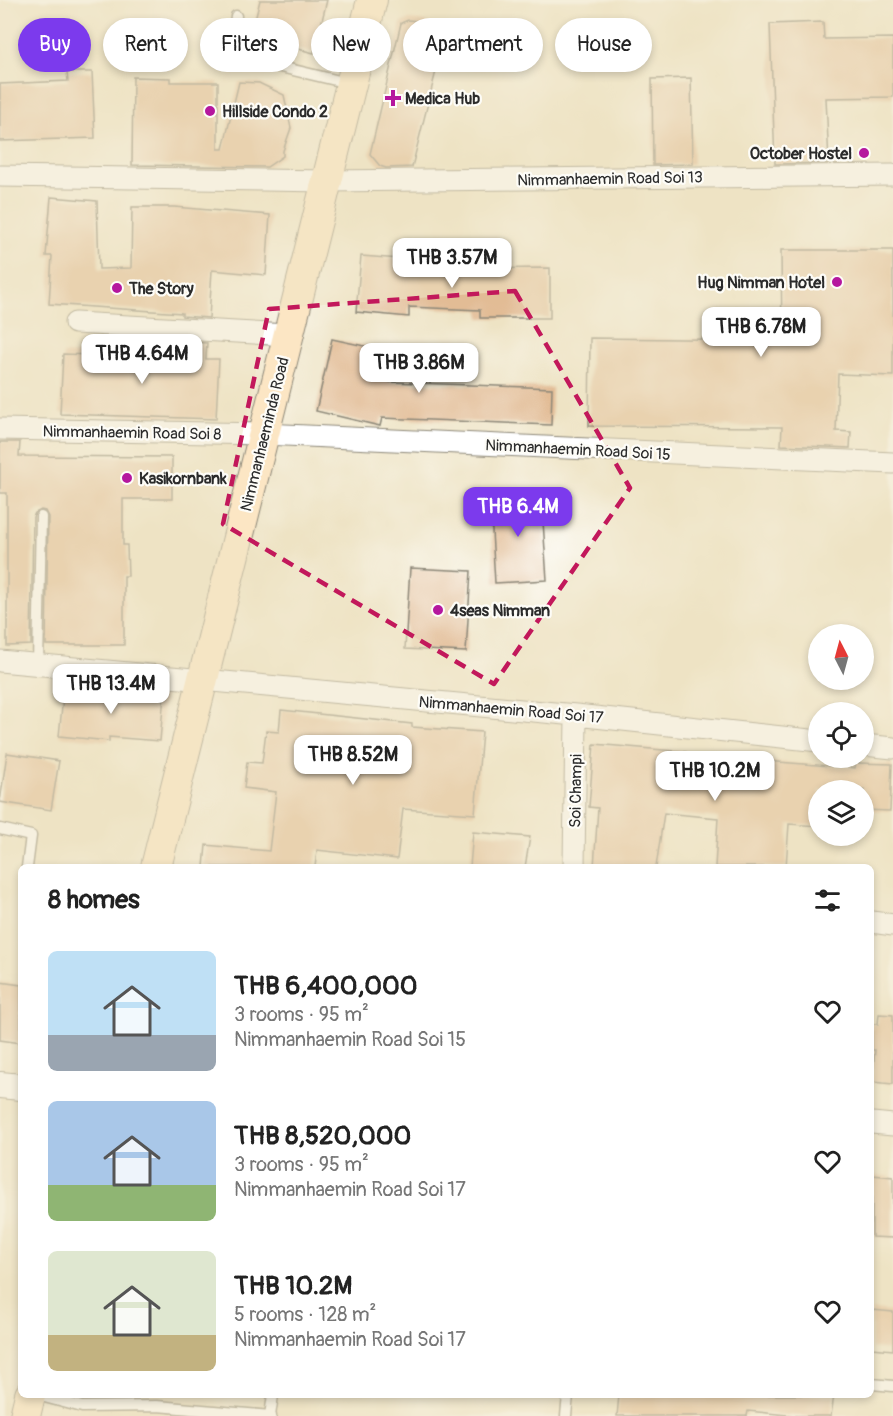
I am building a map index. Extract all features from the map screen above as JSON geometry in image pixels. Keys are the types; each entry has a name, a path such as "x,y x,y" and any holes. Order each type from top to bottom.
{"main road":[{"name":"Nimmanhaeminda Road","path":"157,864 372,0"},
{"path":"25,1416 29,1398"}],"street":[{"name":"Nimmanhaemin Road Soi 13","path":"0,176 327,181 893,175"},
{"path":"75,323 288,335"},
{"name":"Nimmanhaemin Road Soi 8","path":"0,429 264,434"},
{"name":"Nimmanhaemin Road Soi 15","path":"264,434 893,463"},
{"name":"Nimmanhaemin Road Soi 17","path":"0,661 576,715 808,740"},
{"name":"Soi Champi","path":"574,864 576,715"},
{"path":"874,746 893,748"},
{"path":"874,922 893,925"},
{"path":"0,1085 18,1087"},
{"path":"874,1123 893,1125"}],"lane":[{"path":"236,16 230,55 351,84"},
{"path":"38,664 41,517"},
{"path":"0,829 32,836 27,864"},
{"path":"874,1384 893,1386"},
{"path":"48,1398 82,1407 157,1406 270,1416 273,1398"},
{"path":"566,1416 568,1398"}],"highlighted area":[{"path":"515,291 630,488 494,684 223,524 269,309"}],"building":[{"path":"260,0 327,0 323,18 311,18 311,52 299,49 299,18 256,18"},
{"path":"403,22 403,72 436,72 412,167 386,168 380,166 370,154"},
{"path":"823,22 824,39 893,38 893,97 826,98 829,163 775,164 770,24"},
{"path":"67,72 92,72 95,138 0,141 0,84 68,81"},
{"name":"Hillside Condo 2","path":"133,77 170,78 170,82 218,82 218,149 223,149 239,82 259,83 284,95 291,128 283,156 267,167 132,165"},
{"path":"691,78 693,164 653,165 652,79"},
{"path":"51,197 97,201 99,269 131,268 132,207 174,207 270,215 266,275 212,270 209,318 182,316 182,313 49,304 52,256 46,256"},
{"path":"781,250 893,250 893,376 838,374 836,431 851,432 850,448 781,445 782,427 589,426 590,338 782,340"},
{"path":"361,256 413,260 413,264 458,266 457,269 550,268 550,318 480,318 480,310 409,307 409,317 356,312"},
{"path":"332,339 397,353 390,382 552,388 551,425 382,418 380,426 316,411"},
{"path":"180,342 207,343 206,359 219,359 216,419 60,414 63,354 179,358"},
{"path":"0,442 20,442 19,456 172,457 172,499 123,499 123,545 127,545 128,576 124,576 124,645 46,645 48,517 45,511 41,510 33,517 31,645 7,646 7,493 0,493"},
{"path":"541,492 547,580 495,583 490,496"},
{"name":"4seas Nimman","path":"410,568 471,571 466,652 405,649"},
{"path":"64,687 164,695 160,741 109,737 109,741 59,736"},
{"path":"281,710 412,724 412,727 482,732 475,814 403,809 397,859 317,850 315,864 204,864 206,845 269,851 276,792 244,788 247,762 262,763 266,731 279,732"},
{"path":"594,744 686,752 686,755 808,764 808,768 874,768 874,764 892,764 890,811 874,810 874,780 808,780 808,825 789,824 786,864 715,864 718,818 664,813 656,864 594,864 598,808 589,807"},
{"path":"7,753 59,761 51,810 0,802"},
{"path":"473,832 530,837 526,864 470,864"},
{"path":"0,982 18,985 18,1043 0,1040"},
{"path":"879,1014 893,1015 893,1084 874,1082 874,1024 878,1024"},
{"path":"874,1175 893,1177 893,1238 874,1237"},
{"path":"874,1310 893,1312 893,1350 874,1348"},
{"path":"619,1398 834,1398 831,1416 797,1416 748,1411 747,1416 617,1416"}],"place":[{"name":"Medica Hub","path":"393,98"},
{"name":"Hillside Condo 2","path":"210,111"},
{"name":"October Hostel","path":"864,153"},
{"name":"Hug Nimman Hotel","path":"837,282"},
{"name":"The Story","path":"117,288"},
{"name":"Kasikornbank","path":"127,478"},
{"name":"4seas Nimman","path":"438,610"}]}
